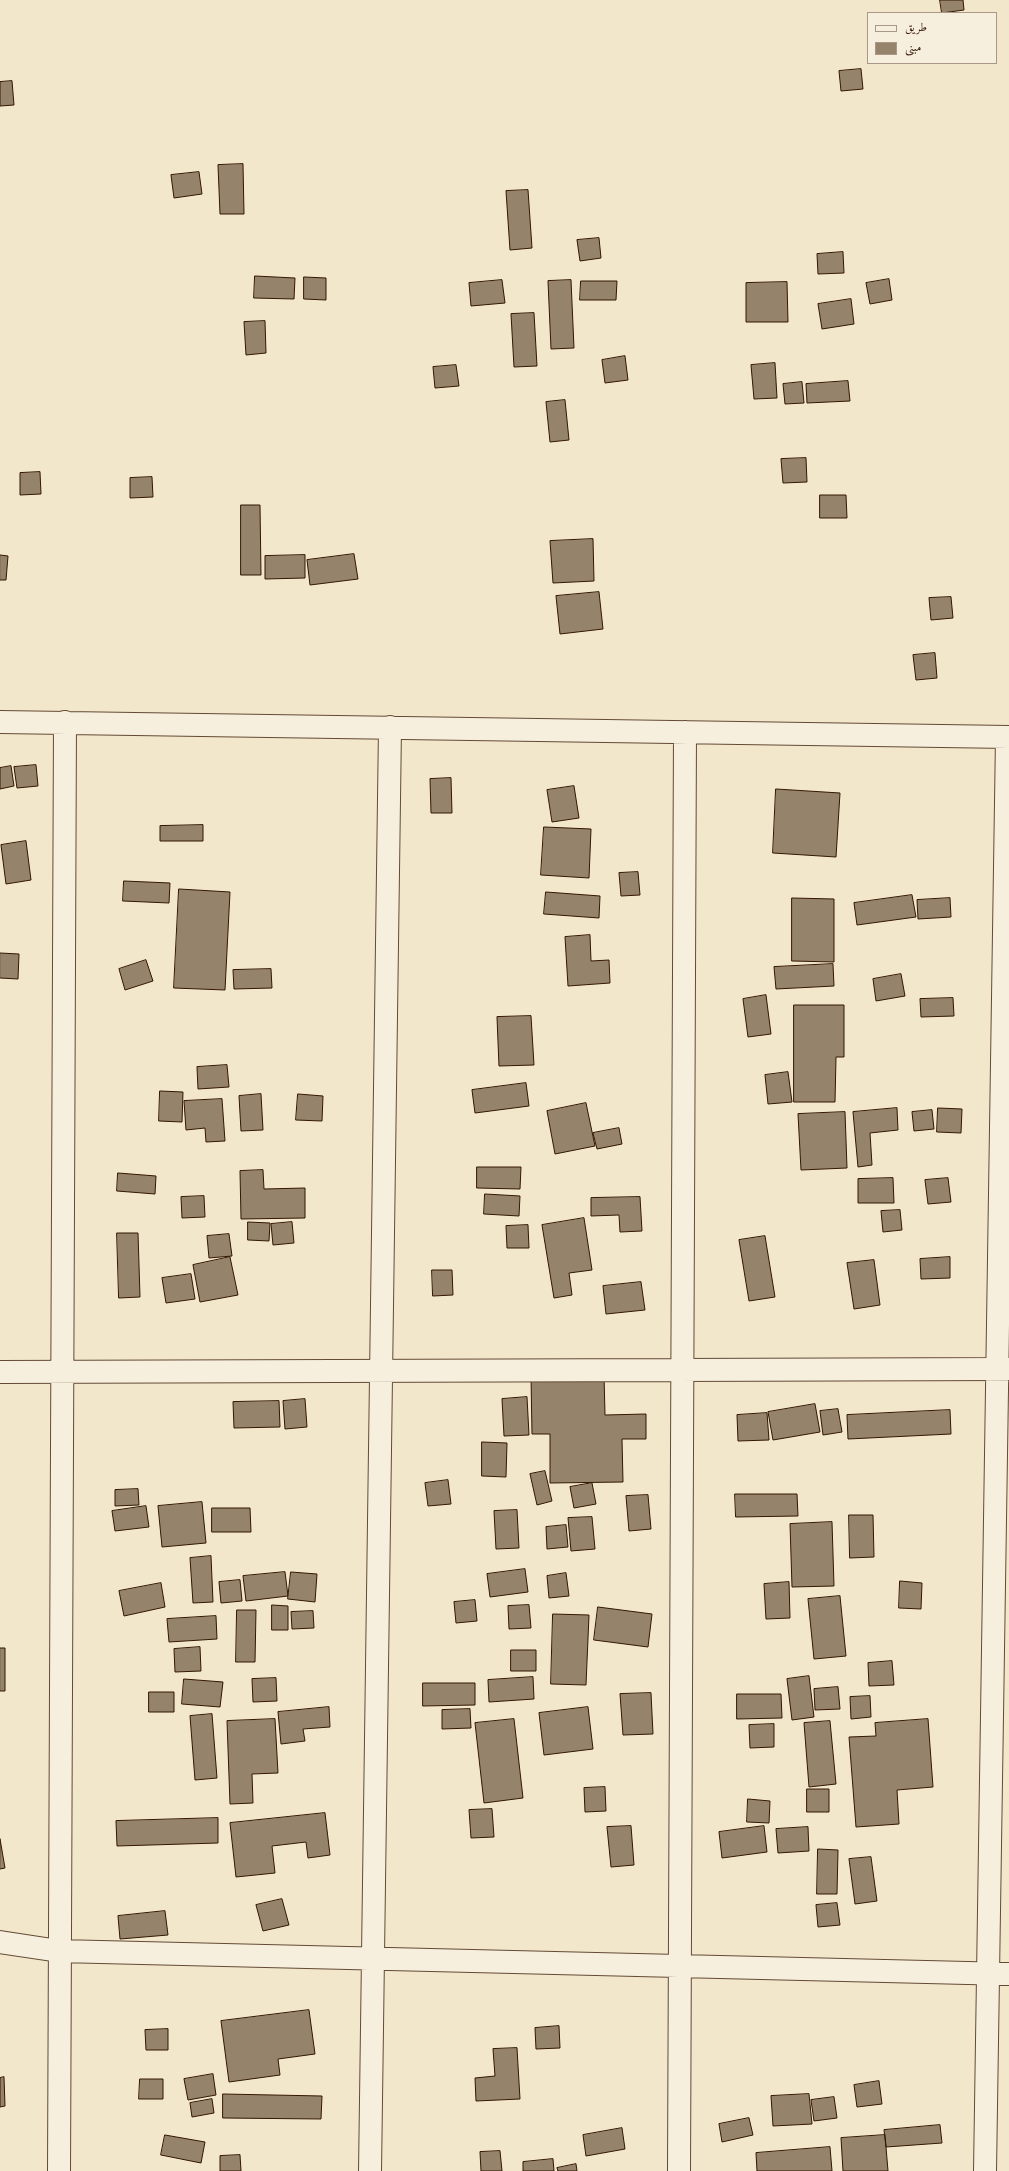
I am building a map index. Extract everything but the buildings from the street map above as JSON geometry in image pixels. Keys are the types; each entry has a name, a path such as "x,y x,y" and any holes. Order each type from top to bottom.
{"street":[{"path":"0,722 1008,737 999,1974 985,2171"},
{"path":"58,2171 65,722"},
{"path":"370,2171 390,727"},
{"path":"679,2171 685,732"},
{"path":"0,1372 1003,1369"},
{"path":"0,1942 60,1951 999,1974"}]}
